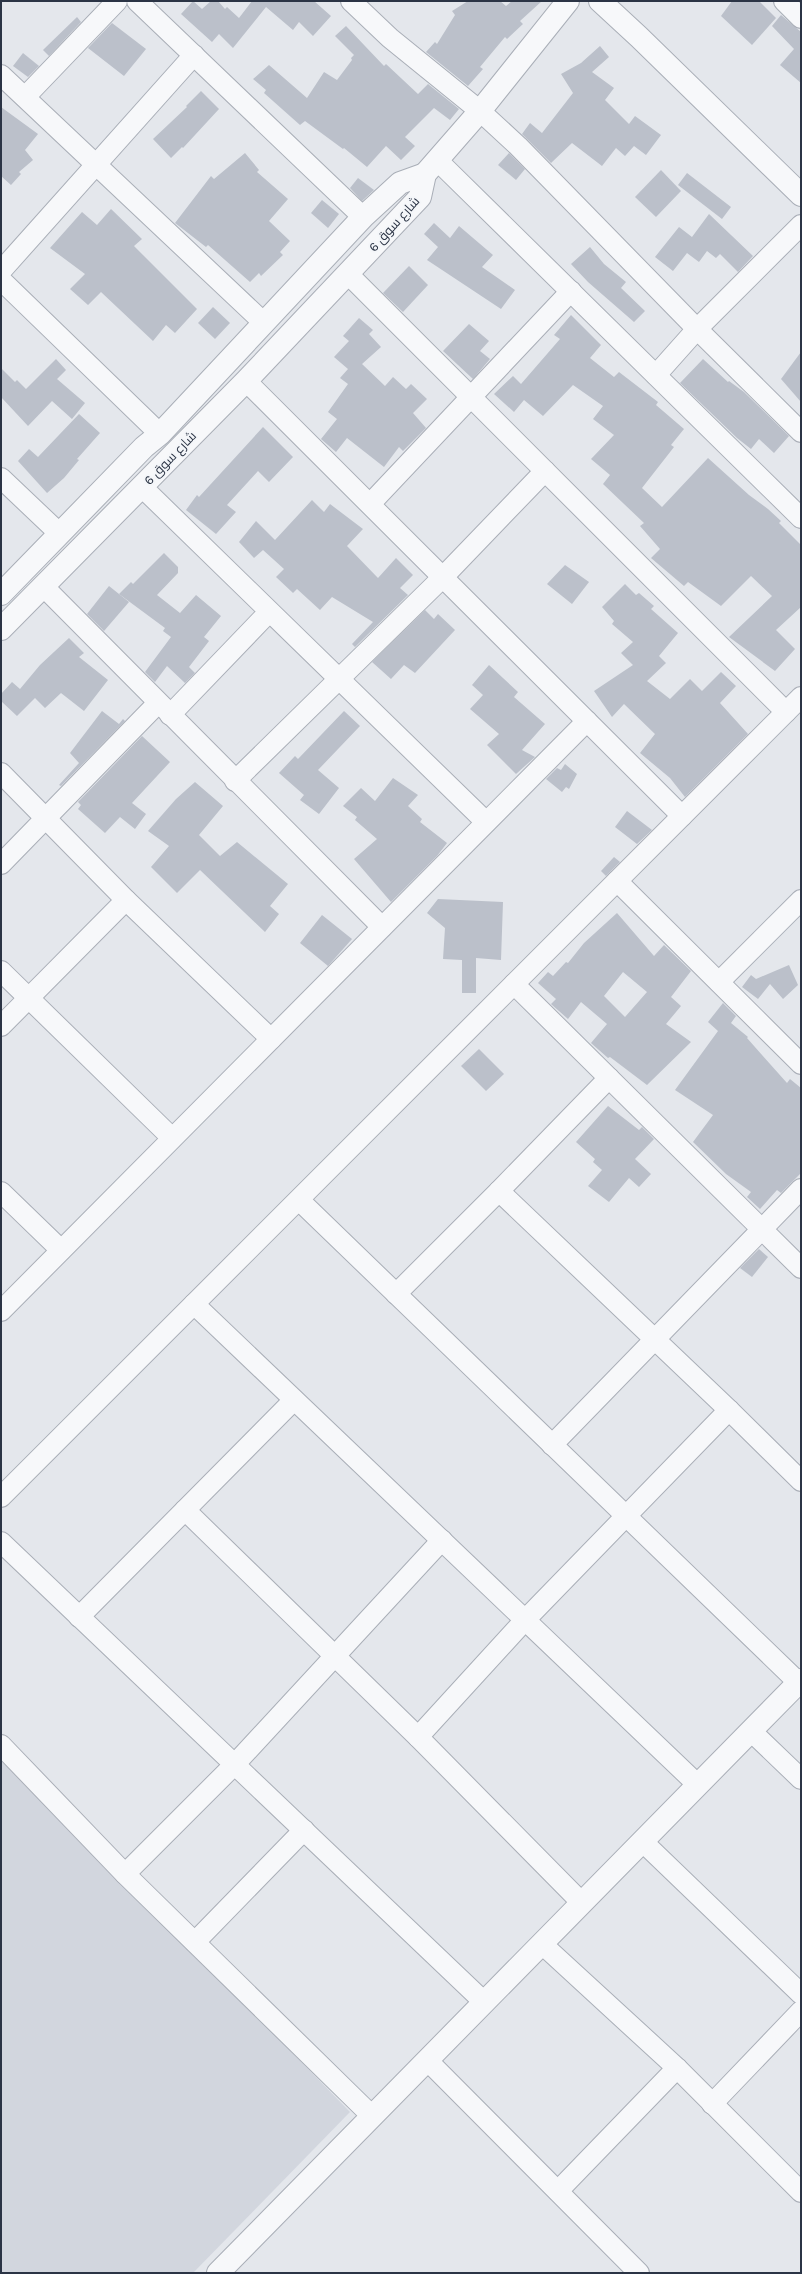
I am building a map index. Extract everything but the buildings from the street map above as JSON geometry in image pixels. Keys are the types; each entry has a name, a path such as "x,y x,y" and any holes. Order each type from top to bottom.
{"street":[{"path":"25,98 117,1"},
{"path":"136,1 363,216"},
{"path":"351,1 402,48 480,111 518,146 697,329 801,432"},
{"path":"568,1 480,111 431,167 571,291 801,518"},
{"path":"600,1 801,195"},
{"path":"784,1 801,18"},
{"path":"1,271 194,55"},
{"path":"1,75 264,323"},
{"name":"شارع سوق 6","path":"1,594 144,447 160,434 363,216 400,183 431,167"},
{"name":"شارع سوق 6","path":"1,629 246,381 420,197 431,167"},
{"path":"656,375 697,329 801,225"},
{"path":"348,274 786,712"},
{"path":"1,280 160,434"},
{"path":"370,504 571,291"},
{"path":"246,381 682,816"},
{"path":"235,781 443,577 545,471"},
{"path":"1,478 60,534"},
{"path":"142,487 338,680 486,822"},
{"path":"43,586 235,781 382,927"},
{"path":"1,864 46,818 269,612"},
{"path":"1,1497 801,697"},
{"path":"1,1311 587,721"},
{"path":"1,773 126,900 271,1039"},
{"path":"617,881 801,1064"},
{"path":"1,1026 126,900"},
{"path":"719,982 801,900"},
{"path":"1,972 172,1138"},
{"path":"514,984 801,1268"},
{"path":"396,1294 499,1191 608,1078"},
{"path":"552,1445 653,1339 801,1189"},
{"path":"499,1191 729,1410 801,1482"},
{"path":"1,1192 61,1250"},
{"path":"218,2273 800,1682 299,1200"},
{"path":"194,1304 698,1785"},
{"path":"79,1617 294,1400"},
{"path":"418,1737 525,1620 627,1517 729,1410"},
{"path":"185,1510 336,1655 582,1903"},
{"path":"126,1874 235,1764 442,1540"},
{"path":"1,1542 484,2002"},
{"path":"752,1731 801,1779"},
{"path":"1,1745 126,1874 372,2116"},
{"path":"195,1942 304,1830"},
{"path":"642,1842 801,1994"},
{"path":"542,1944 677,2068 801,2192"},
{"path":"712,2104 801,2011"},
{"path":"427,2060 639,2273"},
{"path":"558,2191 677,2068"}],"shaded area":[{"path":"1,1753 350,2112 193,2273 1,2273"}]}
